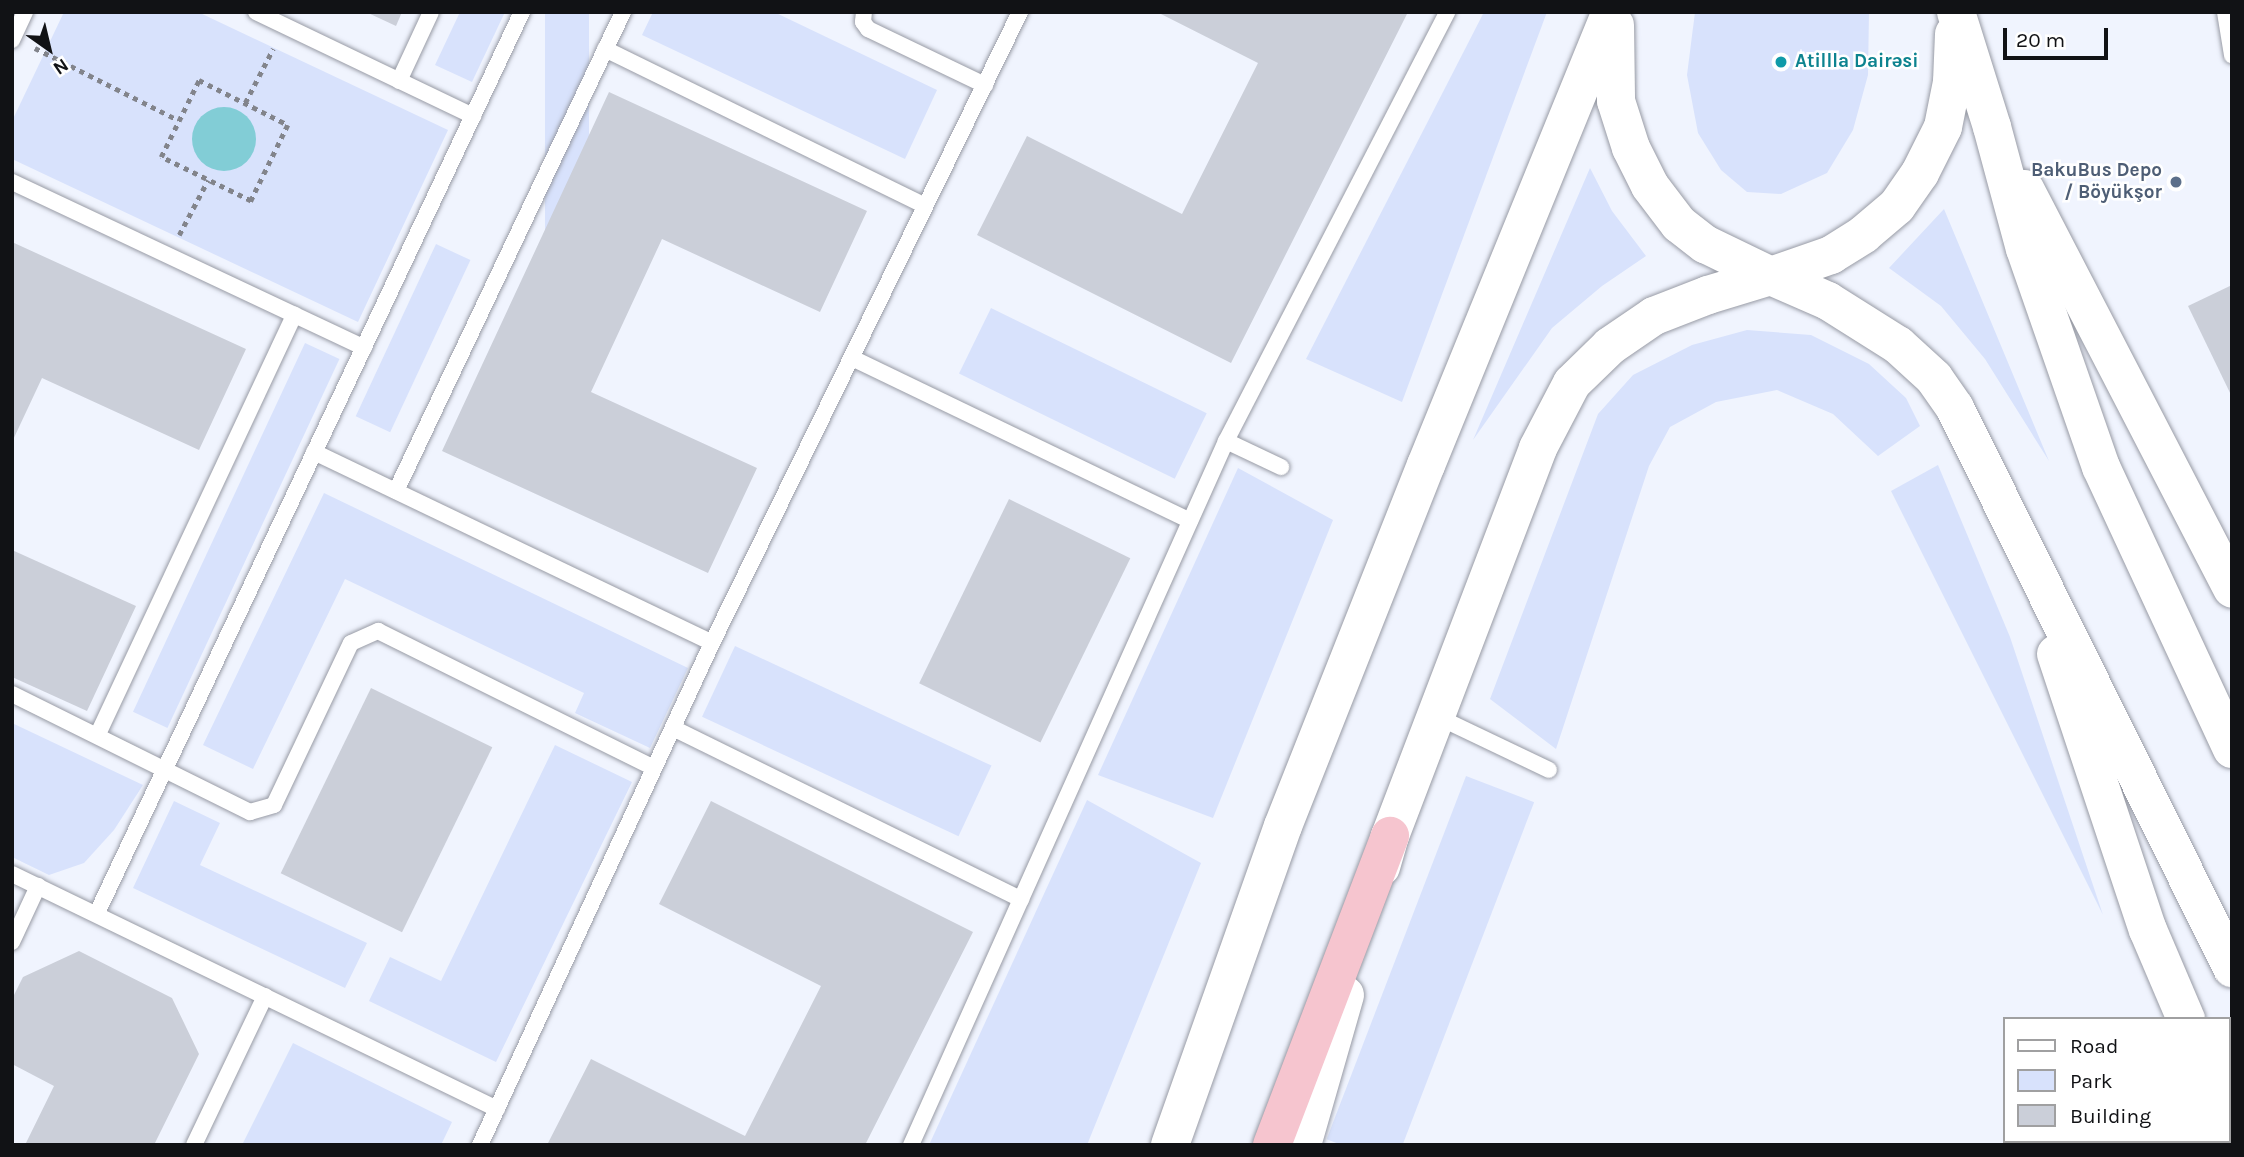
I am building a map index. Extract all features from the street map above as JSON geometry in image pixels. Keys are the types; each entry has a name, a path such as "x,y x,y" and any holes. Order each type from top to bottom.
{"highway":[{"path":"1272,1145 1390,836"}],"main road":[{"path":"1143,1145 1283,826 1426,465 1611,12"},
{"path":"1617,12 1613,64 1616,100 1630,148 1650,186 1679,224 1704,244 1853,314 1898,345 1934,378 1955,408 2232,968"},
{"path":"1302,1145 1390,836 1538,448 1572,383 1610,346 1654,316 1831,254 1864,234 1897,206 1920,173 1943,127 1952,82 1955,12"},
{"path":"1955,12 1992,127 2025,249 2101,467 2232,750"},
{"path":"1992,127 2232,589"},
{"path":"2007,509 2130,882 2185,1017"},
{"path":"1170,1145 1283,826"}],"lane":[{"path":"13,39 25,12"},
{"path":"256,12 472,116"},
{"path":"399,81 432,12"},
{"path":"97,914 522,12"},
{"path":"396,491 623,12"},
{"path":"864,12 863,22 868,29 985,85"},
{"path":"480,1145 712,643 1020,12"},
{"path":"911,1145 1226,441 1447,12"},
{"path":"2225,12 2232,55"},
{"path":"605,50 925,206"},
{"path":"12,182 364,348"},
{"path":"98,734 294,315"},
{"path":"852,358 1190,521"},
{"path":"1226,441 1282,467"},
{"path":"314,452 712,643"},
{"path":"12,694 98,734 250,812 274,805 351,643 378,631 654,768"},
{"path":"1436,716 1549,770"},
{"path":"673,728 1021,898"},
{"path":"12,874 497,1108"},
{"path":"12,942 38,886"},
{"path":"194,1145 265,996"}],"path":[{"path":"245,103 284,26"},
{"path":"13,39 178,120"},
{"path":"198,80 245,103 288,125 251,201 161,157 198,80"},
{"path":"168,256 208,180"}],"green space":[{"path":"64,12 198,12 448,130 358,322 12,159 12,121"},
{"path":"460,12 505,12 472,82 435,65"},
{"path":"545,12 589,12 589,248 545,248"},
{"path":"653,12 774,12 937,90 905,159 642,35"},
{"path":"1484,12 1547,12 1402,402 1306,359"},
{"path":"1695,12 1869,12 1868,75 1853,130 1827,173 1781,194 1747,192 1721,170 1698,133 1687,75"},
{"path":"1590,168 1612,211 1646,256 1602,286 1552,328 1473,440"},
{"path":"1944,209 2049,461 1985,359 1941,306 1889,268"},
{"path":"436,244 470,260 390,432 356,416"},
{"path":"991,308 1207,413 1175,479 959,374"},
{"path":"1747,330 1811,335 1869,364 1906,398 1920,426 1878,456 1833,414 1777,390 1716,402 1670,427 1649,466 1556,749 1490,699 1598,414 1633,375 1692,345"},
{"path":"305,343 339,359 167,728 133,712"},
{"path":"1938,465 2010,637 2103,915 1891,491"},
{"path":"1238,468 1333,520 1213,818 1098,775"},
{"path":"324,493 688,668 650,748 575,713 584,693 345,579 253,769 203,745"},
{"path":"735,646 991,766 959,836 702,717"},
{"path":"12,723 143,785 114,830 84,863 49,875 12,857"},
{"path":"555,745 632,782 496,1062 369,1001 390,957 441,981"},
{"path":"1466,776 1534,802 1403,1145 1342,1145 1327,1139"},
{"path":"1087,800 1201,863 1087,1145 929,1145"},
{"path":"174,801 220,823 200,865 367,943 345,988 133,888"},
{"path":"293,1043 452,1122 441,1145 242,1145"}],"water":[{"path":"224,107 242,113 250,121 256,139 250,157 242,165 224,171 206,165 198,157 192,139 198,121 206,113"}],"building":[{"path":"366,12 402,12 396,26"},
{"path":"1157,12 1408,12 1231,363 977,235 1027,136 1182,214 1258,63"},
{"path":"609,92 867,211 820,312 662,239 591,392 757,468 708,573 442,451"},
{"path":"12,242 246,349 199,450 42,378 12,442"},
{"path":"2232,285 2232,397 2188,306"},
{"path":"1009,499 1130,558 1040,742 919,683"},
{"path":"12,550 136,606 87,711 12,677"},
{"path":"371,688 492,747 402,932 281,873"},
{"path":"711,801 973,932 865,1145 547,1145 591,1059 745,1136 821,986 659,904"},
{"path":"79,951 172,998 199,1054 154,1145 25,1145 54,1086 12,1064 12,999 23,977"}],"place":[{"name":"Atillla Dairəsi","path":"1781,62"},
{"name":"BakuBus Depo / Böyükşor","path":"2176,182"}]}
